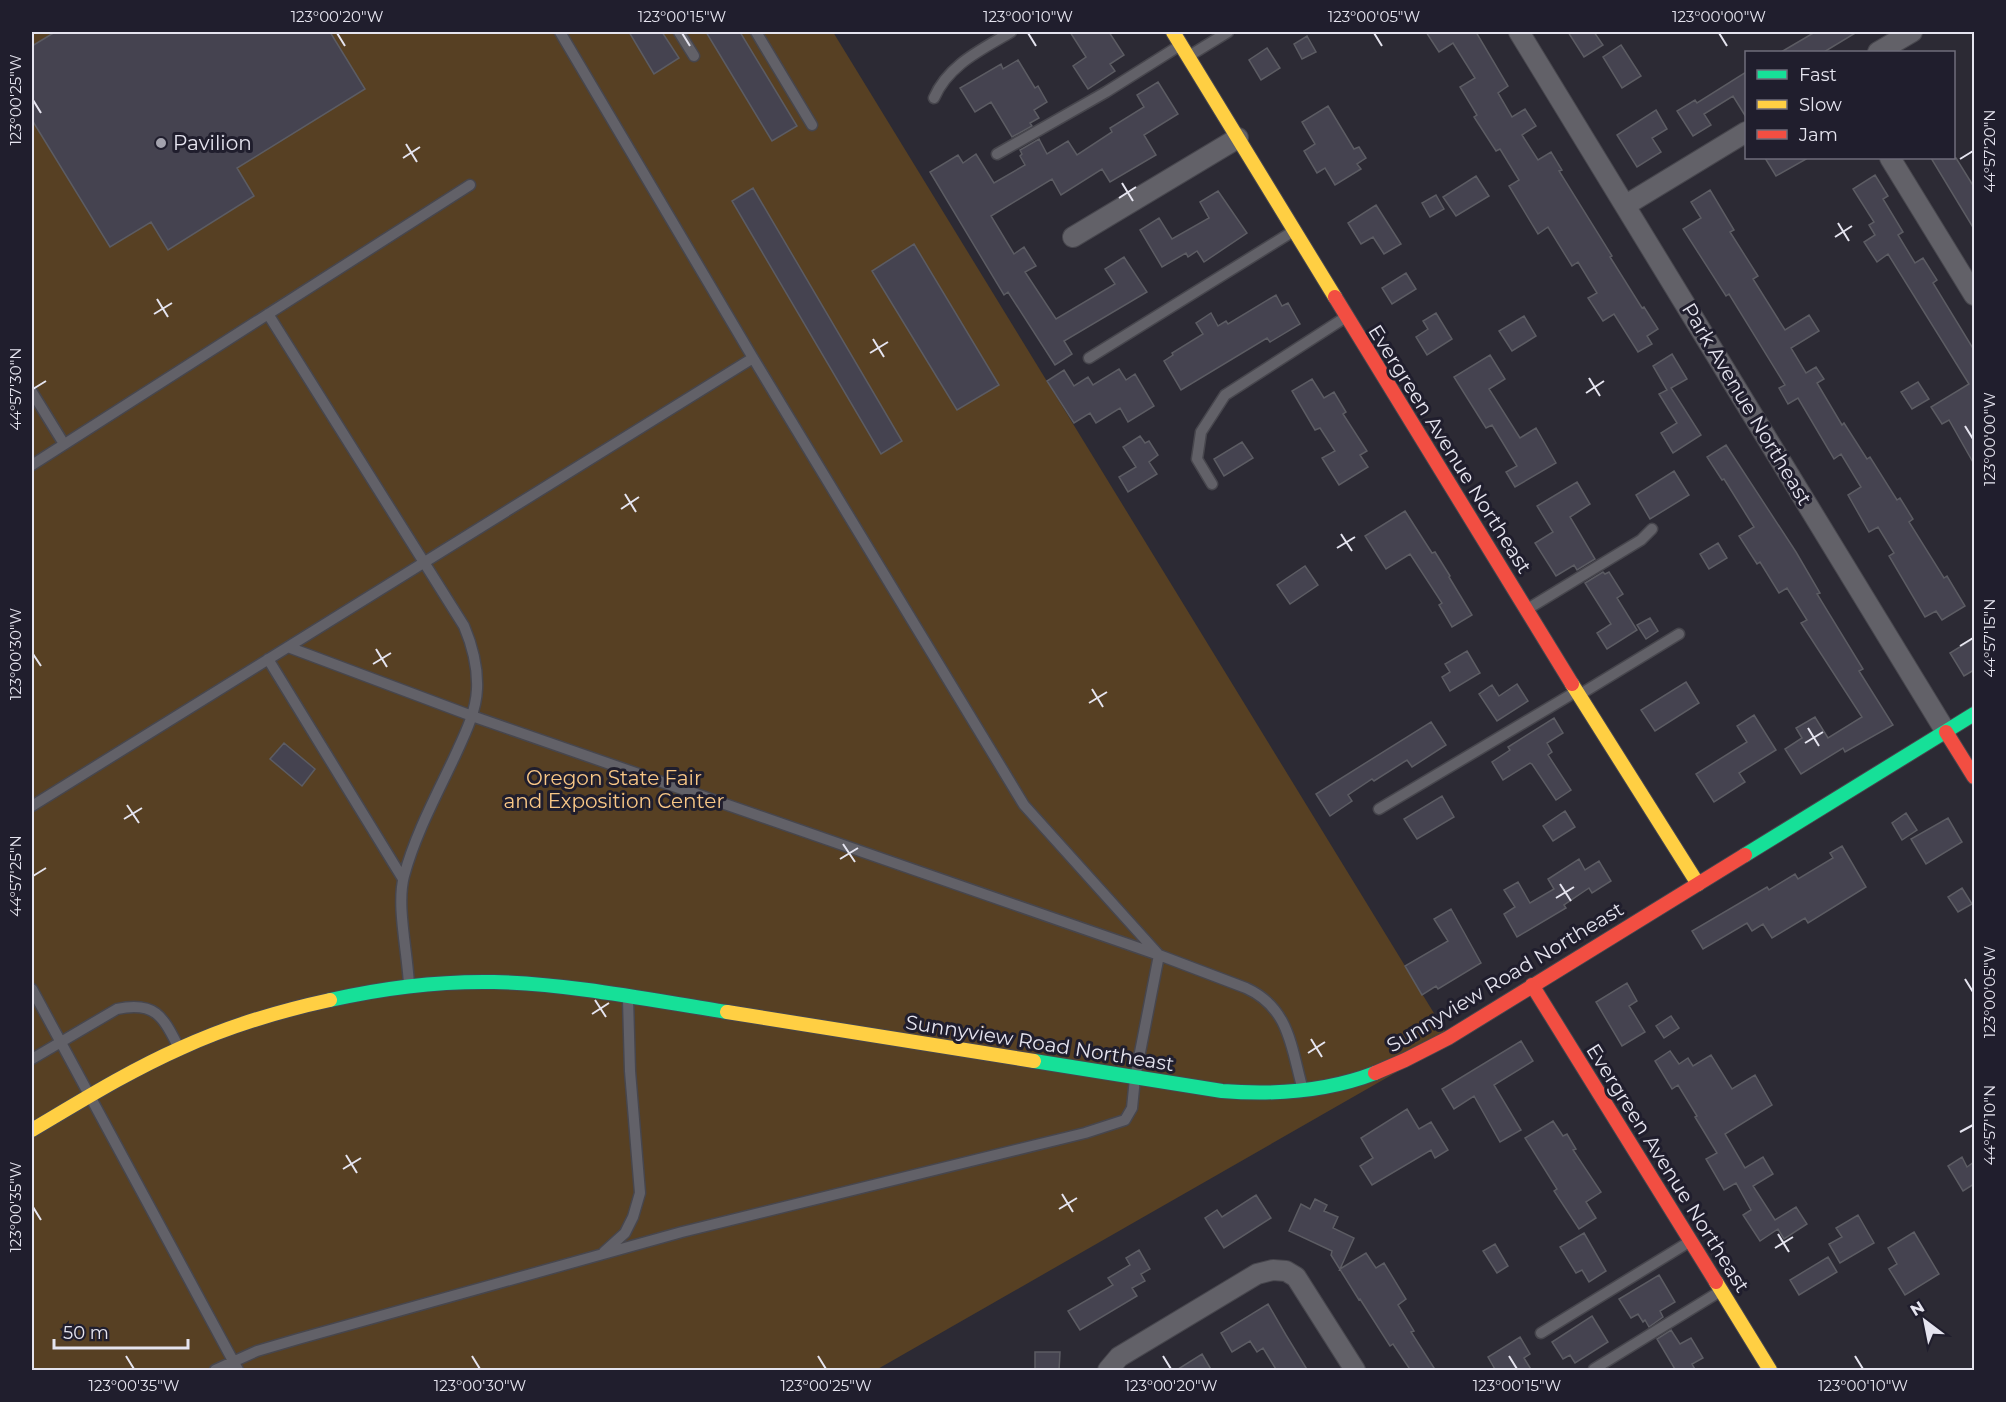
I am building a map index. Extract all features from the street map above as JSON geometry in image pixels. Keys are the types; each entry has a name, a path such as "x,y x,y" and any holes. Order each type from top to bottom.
{"main road":[{"name":"Evergreen Avenue Northeast","path":"1173,32 1526,610 1698,884"},
{"name":"Sunnyview Road Northeast","path":"32,1130 90,1096 180,1049 240,1024 334,998 409,987 479,982 554,986 628,996 1135,1078 1250,1094 1304,1090 1360,1078 1389,1068 1448,1038 1974,714"},
{"name":"Park Avenue Northeast","path":"1946,732 1974,777"},
{"name":"Evergreen Avenue Northeast","path":"1532,985 1770,1371"}],"street":[{"name":"Park Avenue Northeast","path":"1519,32 1946,732"},
{"path":"1880,51 1912,32"},
{"path":"1626,205 1745,133"},
{"path":"1073,237 1238,138"},
{"path":"1891,159 1974,295"},
{"path":"1108,1371 1119,1357 1189,1314 1257,1274 1274,1270 1286,1271 1296,1277 1355,1371"}],"lane":[{"path":"560,32 753,358 1024,805 1159,955"},
{"path":"679,32 694,56"},
{"path":"756,32 812,125"},
{"path":"934,98 940,84 962,62 1011,32"},
{"path":"997,154 1185,50 1228,32"},
{"path":"32,465 470,185"},
{"path":"1089,358 1294,231"},
{"path":"268,314 464,626 475,662 477,688 472,716 415,842 403,879 402,898 409,987"},
{"path":"1212,484 1197,459 1201,432 1225,394 1346,317"},
{"path":"32,806 753,358"},
{"path":"32,392 64,444"},
{"path":"1526,610 1641,540 1652,529"},
{"path":"1379,809 1679,634"},
{"path":"288,648 472,716 1159,955 1246,988 1259,994 1281,1016 1304,1090"},
{"path":"268,659 403,879"},
{"path":"215,1371 236,1366 257,1351 297,1338 768,1210 1008,1154 1125,1120 1132,1108 1135,1078 1159,955"},
{"path":"32,989 236,1366"},
{"path":"598,1256 613,1246 625,1233 633,1217 639,1193 630,1071 628,996"},
{"path":"32,1059 117,1009 131,1006 146,1007 158,1014 180,1049"},
{"path":"1541,1333 1690,1241"},
{"path":"1594,1369 1721,1290"}],"green space":[{"name":"Oregon State Fair and Exposition Center","path":"32,32 833,32 1451,1041 876,1370 32,1370"}],"building":[{"name":"Pavilion","path":"55,32 330,32 365,89 237,168 254,196 168,250 151,222 110,247 32,120 32,46"},
{"path":"629,32 662,32 679,58 654,74"},
{"path":"706,32 740,32 797,126 772,141"},
{"path":"1070,32 1109,32 1124,55 1110,64 1115,71 1088,89 1073,66 1086,57"},
{"path":"1426,32 1476,32 1508,86 1498,93 1512,117 1525,109 1536,126 1522,135 1538,160 1551,152 1562,170 1559,171 1612,256 1610,257 1658,329 1647,336 1652,344 1638,352 1614,314 1603,321 1588,298 1597,293 1578,262 1572,266 1548,227 1538,234 1509,186 1519,180 1500,149 1496,151 1474,117 1477,115 1460,87 1475,78 1453,43 1439,52"},
{"path":"1568,32 1594,32 1603,45 1584,57"},
{"path":"1815,32 1857,32 1826,51 1783,51"},
{"path":"1307,36 1316,52 1302,59 1294,44"},
{"path":"1621,45 1641,76 1622,88 1603,57"},
{"path":"1267,48 1280,68 1261,80 1249,60"},
{"path":"1018,60 1035,88 1038,86 1047,102 1034,110 1039,118 1030,123 1032,126 1012,137 991,102 975,112 960,88 1001,64 1003,69"},
{"path":"1745,73 1745,115 1733,96 1704,114 1711,125 1693,136 1677,111 1695,100 1697,103"},
{"path":"1158,82 1178,114 1144,135 1156,155 1110,182 1102,169 1061,195 1052,179 991,216 1014,254 1024,247 1036,266 1025,272 1056,319 1115,284 1105,269 1124,257 1147,292 1064,341 1072,354 1055,365 1008,292 1004,295 930,172 958,155 963,163 976,154 994,183 1025,165 1020,156 1022,154 1020,150 1039,139 1047,154 1068,141 1077,155 1112,132 1110,128 1144,107 1137,95"},
{"path":"1328,106 1354,149 1359,147 1366,158 1357,164 1361,169 1335,185 1325,168 1317,173 1304,151 1315,144 1302,122"},
{"path":"1656,110 1667,129 1652,138 1661,152 1637,167 1617,135"},
{"path":"1956,158 1974,187 1974,229 1932,159"},
{"path":"1766,159 1806,159 1776,176"},
{"path":"1875,175 1888,196 1883,199 1903,232 1898,235 1915,263 1923,258 1937,280 1933,283 1974,350 1974,464 1949,420 1942,424 1931,407 1969,384 1888,254 1877,262 1864,242 1875,235 1869,225 1874,222 1853,189"},
{"path":"1476,176 1489,196 1456,216 1443,197"},
{"path":"753,188 902,441 881,454 732,201"},
{"path":"1710,190 1734,230 1730,232 1758,276 1753,279 1785,330 1809,315 1819,331 1791,348 1806,373 1816,367 1824,379 1817,383 1842,425 1844,423 1867,459 1870,457 1897,500 1900,498 1913,519 1909,522 1944,578 1947,576 1965,606 1942,620 1936,611 1925,617 1889,556 1894,553 1878,527 1869,532 1848,495 1861,487 1841,454 1834,459 1798,398 1788,404 1779,388 1785,385 1729,294 1726,296 1683,229 1701,218 1691,202"},
{"path":"1218,191 1247,233 1204,262 1197,251 1188,257 1186,253 1162,267 1140,230 1159,218 1172,239 1209,218 1200,202"},
{"path":"1436,195 1444,209 1430,217 1422,203"},
{"path":"1376,205 1401,244 1384,254 1373,237 1361,244 1348,223"},
{"path":"914,244 999,385 957,410 872,271"},
{"path":"1406,273 1416,289 1392,304 1382,288"},
{"path":"1276,295 1282,306 1288,303 1300,324 1270,342 1267,338 1181,390 1164,361 1173,355 1172,353 1203,334 1196,323 1211,313 1218,326 1226,321 1228,324"},
{"path":"1436,313 1452,339 1427,355 1416,337 1428,329 1423,321"},
{"path":"1524,316 1536,336 1512,351 1499,331"},
{"path":"1672,354 1687,379 1671,388 1701,435 1673,453 1661,433 1677,423 1659,394 1667,390 1653,366"},
{"path":"1490,355 1505,379 1489,389 1520,438 1536,428 1556,463 1515,487 1506,472 1517,466 1492,425 1486,428 1454,377"},
{"path":"1119,369 1126,380 1135,374 1154,406 1128,422 1120,408 1096,423 1090,413 1074,423 1047,381 1064,370 1074,386 1088,377 1093,385"},
{"path":"1312,379 1324,398 1334,392 1346,412 1343,414 1367,451 1360,455 1368,467 1339,485 1322,458 1335,451 1320,428 1315,430 1292,391"},
{"path":"1918,382 1929,399 1912,409 1901,392"},
{"path":"1140,436 1145,443 1149,441 1158,455 1149,462 1157,474 1128,492 1119,477 1136,467 1123,447"},
{"path":"1242,442 1253,458 1224,476 1214,459"},
{"path":"1726,445 1796,552 1820,593 1817,594 1863,669 1859,671 1893,725 1845,752 1843,748 1801,774 1785,749 1802,738 1796,728 1815,717 1828,738 1862,717 1801,623 1807,620 1787,588 1779,593 1760,562 1757,564 1739,536 1754,527 1724,479 1722,480 1707,457"},
{"path":"1674,471 1689,495 1650,519 1636,495"},
{"path":"1577,482 1590,504 1570,517 1595,559 1577,570 1574,565 1556,576 1535,543 1553,532 1537,506"},
{"path":"1405,511 1432,553 1435,552 1472,615 1452,627 1439,605 1442,603 1410,554 1386,569 1365,536"},
{"path":"1718,543 1727,558 1709,569 1700,554"},
{"path":"1305,566 1318,585 1290,604 1277,585"},
{"path":"1603,572 1605,574 1609,572 1623,594 1617,598 1637,630 1607,649 1597,633 1611,624 1585,583"},
{"path":"1650,618 1658,631 1646,639 1637,625"},
{"path":"1974,638 1974,670 1964,676 1950,653"},
{"path":"1467,651 1480,673 1450,691 1442,677 1450,672 1445,664"},
{"path":"1686,682 1699,703 1655,731 1641,710"},
{"path":"1517,684 1528,701 1497,721 1479,694 1492,685 1499,696"},
{"path":"1754,715 1776,750 1739,773 1745,782 1714,802 1696,774 1747,742 1737,726"},
{"path":"1554,718 1563,733 1547,743 1552,752 1548,755 1571,790 1556,800 1532,764 1530,763 1503,780 1492,762 1510,750 1508,747"},
{"path":"1431,722 1446,745 1412,767 1407,760 1374,781 1372,779 1348,795 1352,801 1330,816 1316,794"},
{"path":"284,743 315,769 302,786 270,759"},
{"path":"1442,796 1454,817 1417,839 1404,819"},
{"path":"1565,811 1575,827 1553,841 1543,826"},
{"path":"1906,813 1917,830 1902,840 1892,823"},
{"path":"1948,818 1962,842 1926,864 1911,839"},
{"path":"1842,846 1866,887 1808,923 1805,918 1772,938 1763,924 1752,931 1747,923 1703,949 1692,931 1767,887 1769,890 1795,874 1798,879 1833,858 1830,853"},
{"path":"1579,859 1585,870 1599,861 1611,881 1592,893 1589,888 1564,905 1566,908 1517,937 1504,914 1515,907 1504,890 1518,882 1530,903 1554,889 1548,879"},
{"path":"1962,888 1972,904 1958,912 1948,897"},
{"path":"1451,909 1481,963 1438,989 1436,986 1422,995 1405,966 1448,941 1434,919"},
{"path":"1627,983 1637,1001 1629,1006 1645,1032 1622,1046 1596,1002"},
{"path":"1671,1016 1679,1028 1664,1038 1656,1026"},
{"path":"1521,1041 1533,1061 1494,1085 1521,1130 1500,1142 1474,1096 1454,1109 1442,1089"},
{"path":"1670,1051 1679,1064 1688,1058 1693,1066 1711,1055 1732,1089 1755,1075 1772,1105 1725,1134 1745,1168 1763,1157 1773,1174 1753,1186 1775,1220 1796,1207 1807,1224 1784,1239 1778,1229 1760,1241 1743,1215 1751,1210 1736,1183 1724,1190 1706,1159 1717,1153 1695,1117 1697,1116 1678,1085 1672,1089 1655,1061"},
{"path":"1407,1109 1419,1129 1431,1122 1448,1150 1435,1158 1431,1150 1372,1185 1360,1166 1373,1158 1361,1138"},
{"path":"1553,1121 1563,1136 1567,1134 1576,1149 1573,1150 1601,1192 1586,1202 1596,1218 1579,1229 1554,1191 1557,1189 1525,1138"},
{"path":"1962,1157 1967,1167 1974,1162 1974,1184 1963,1191 1948,1166"},
{"path":"1256,1195 1271,1218 1224,1248 1205,1218 1217,1210 1222,1217"},
{"path":"1315,1199 1327,1205 1324,1211 1338,1217 1333,1228 1354,1238 1340,1269 1366,1253 1376,1268 1384,1263 1406,1299 1398,1305 1414,1331 1411,1332 1436,1371 1411,1371 1393,1344 1390,1346 1359,1300 1331,1255 1332,1251 1289,1231 1301,1204 1310,1209"},
{"path":"1858,1215 1874,1243 1840,1263 1829,1244 1842,1237 1836,1228"},
{"path":"1914,1232 1939,1274 1905,1295 1889,1269 1897,1264 1888,1248"},
{"path":"1584,1233 1606,1271 1589,1282 1582,1270 1576,1273 1560,1247"},
{"path":"1495,1244 1508,1266 1497,1273 1483,1251"},
{"path":"1139,1250 1150,1269 1141,1274 1145,1281 1132,1288 1137,1296 1080,1330 1068,1311 1113,1285 1108,1278 1130,1265 1126,1258"},
{"path":"1828,1257 1837,1272 1799,1295 1790,1280"},
{"path":"1659,1275 1675,1302 1660,1311 1663,1317 1649,1327 1638,1314 1631,1318 1619,1299"},
{"path":"1268,1304 1308,1371 1277,1371 1263,1348 1257,1352 1250,1341 1232,1352 1221,1333"},
{"path":"1592,1316 1608,1342 1575,1363 1570,1355 1563,1359 1552,1342"},
{"path":"1671,1330 1680,1344 1691,1338 1703,1358 1692,1364 1696,1371 1676,1371 1657,1339"},
{"path":"1520,1337 1530,1354 1524,1358 1532,1371 1496,1371 1488,1357"},
{"path":"1035,1352 1060,1352 1059,1371 1035,1371"},
{"path":"1202,1354 1212,1371 1175,1371"}],"traffic: fast":[{"path":"1745,855 1974,714"},
{"path":"330,1000 412,986 494,982 582,989 727,1012"},
{"path":"1034,1061 1222,1091 1241,1092 1299,1091 1338,1084 1375,1073"}],"traffic: slow":[{"path":"1173,32 1335,297"},
{"path":"1572,684 1698,884"},
{"path":"32,1130 124,1076 199,1040 254,1020 330,1000"},
{"path":"727,1012 1034,1061"},
{"path":"1716,1282 1770,1370"}],"traffic: jam":[{"path":"1335,297 1572,684"},
{"path":"1946,732 1974,777"},
{"path":"1375,1073 1448,1038 1745,855"},
{"path":"1532,985 1716,1282"}],"place":[{"name":"Pavilion","path":"161,143"}]}
